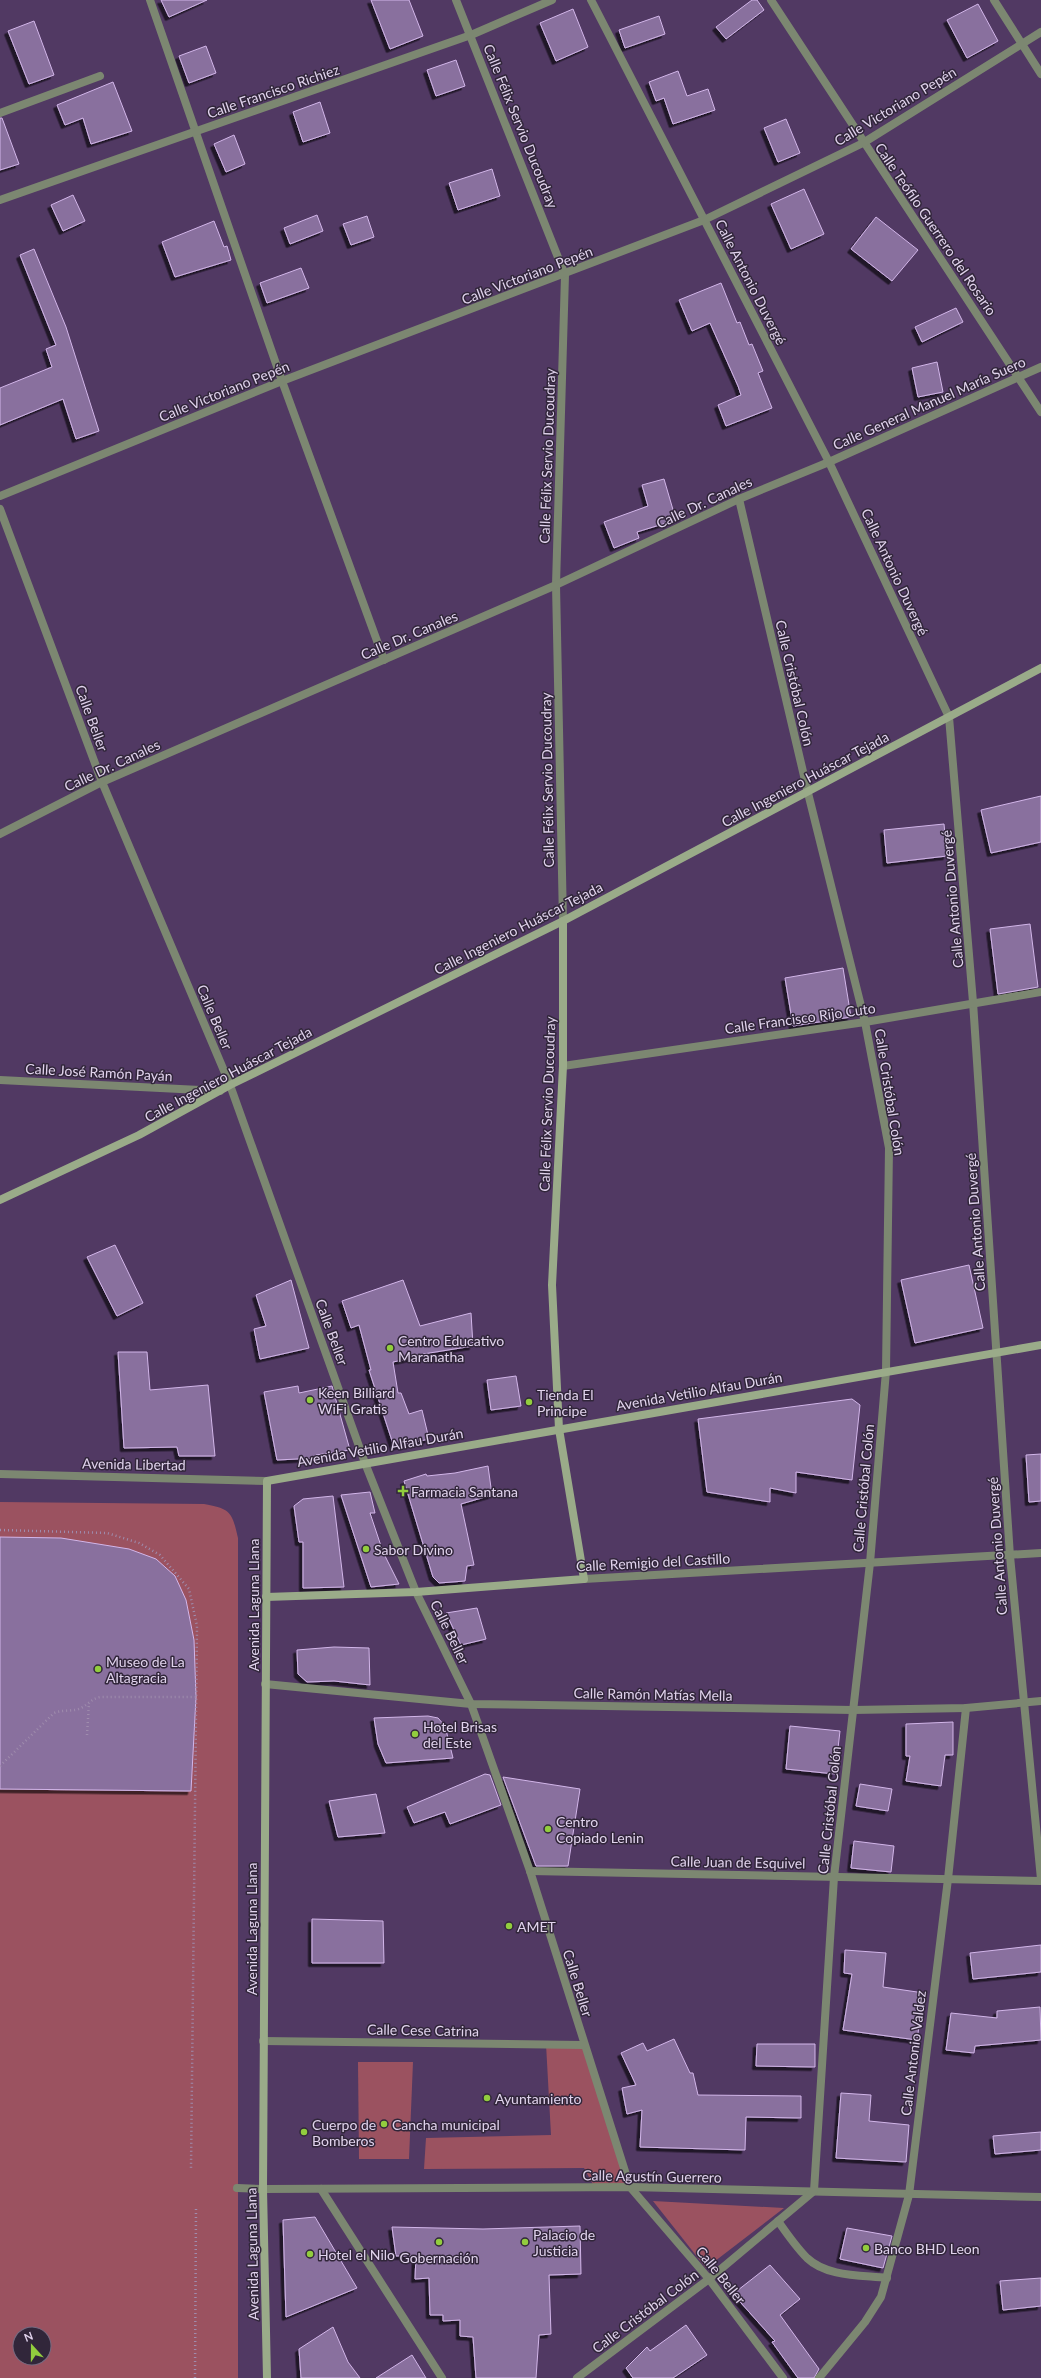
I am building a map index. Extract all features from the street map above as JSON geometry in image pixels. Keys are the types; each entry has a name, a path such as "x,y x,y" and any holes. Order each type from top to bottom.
{"main road":[{"name":"Calle Ingeniero Huáscar Tejada","path":"0,1200 140,1136 230,1085 563,921 808,793 1041,668"},
{"name":"Calle Félix Servio Ducoudray","path":"563,921 563,1066 552,1285 559,1429 584,1579"},
{"name":"Avenida Vetilio Alfau Durán","path":"267,1481 886,1371 1041,1345"},
{"name":"Avenida Laguna Llana","path":"267,1481 263,2040 263,2189 267,2378"},
{"name":"Calle Remigio del Castillo","path":"266,1597 416,1592 584,1579"}],"street":[{"path":"150,0 282,381 384,660"},
{"name":"Calle Félix Servio Ducoudray","path":"456,0 566,275 556,585 563,921"},
{"name":"Calle Francisco Richiez","path":"0,200 471,35 552,0"},
{"name":"Calle Antonio Duvergé","path":"591,0 828,462 949,717 973,1002 1010,1556 1041,1880"},
{"name":"Calle Teófilo Guerrero del Rosario","path":"771,0 863,143 1041,412"},
{"path":"994,0 1041,74"},
{"name":"Calle Victoriano Pepén","path":"0,496 282,381 566,275 704,220 863,143 1020,43 1041,32"},
{"path":"0,113 100,76"},
{"name":"Calle General Manuel María Suero","path":"828,462 1041,367"},
{"name":"Calle Dr. Canales","path":"0,834 102,782 556,585 739,499 828,462"},
{"name":"Calle Cristóbal Colón","path":"577,2378 710,2279 814,2192 834,1877 870,1563 886,1371 889,1148 865,1022 808,793 739,499"},
{"name":"Calle Beller","path":"0,509 102,782 230,1085 365,1463 416,1592 471,1704 530,1871 583,2045 630,2187 710,2279 783,2378"},
{"name":"Calle Francisco Rijo Cuto","path":"563,1066 865,1022 973,1002 1041,992"},
{"name":"Calle José Ramón Payán","path":"0,1080 220,1091"},
{"name":"Avenida Libertad","path":"0,1474 267,1481"},
{"name":"Calle Remigio del Castillo","path":"584,1579 1010,1556 1041,1553"},
{"name":"Calle Ramón Matías Mella","path":"265,1684 471,1704 853,1710 966,1708 1041,1701"},
{"name":"Calle Antonio Valdez","path":"819,2378 865,2322 880,2297 887,2278 909,2195 948,1879 966,1708"},
{"name":"Calle Juan de Esquivel","path":"530,1871 1041,1880"},
{"name":"Calle Cese Catrina","path":"263,2040 583,2045"},
{"name":"Calle Agustín Guerrero","path":"237,2188 321,2189 630,2187 909,2195 1041,2197"},
{"path":"321,2189 442,2378"},
{"path":"778,2221 808,2259 822,2268 837,2273 887,2278"}],"path":[{"path":"0,1530 107,1533 139,1543 160,1555 177,1573 189,1589 197,1626 191,2168"},
{"path":"0,1766 54,1713 63,1709 81,1708 92,1699 100,1697 196,1697"},
{"path":"87,1735 89,1703"},
{"path":"195,2378 196,2209"}],"shaded area":[{"path":"0,1502 204,1504 225,1510 232,1517 234,1522 238,1538 238,2378 0,2378"},
{"path":"546,2044 583,2045 630,2187 595,2188 584,2168 424,2169 426,2138 551,2135"},
{"name":"Cancha municipal","path":"358,2062 413,2062 409,2159 359,2159"},
{"path":"653,2201 784,2208 706,2268"}],"building":[{"path":"161,0 207,0 169,17"},
{"path":"371,0 409,0 423,36 390,49"},
{"path":"752,0 757,0 764,10 726,39 716,27"},
{"path":"978,4 998,41 967,58 947,20"},
{"path":"573,9 588,47 556,61 540,23"},
{"path":"659,16 665,34 625,48 619,30"},
{"path":"34,21 54,75 29,84 8,31"},
{"path":"206,46 216,73 189,83 179,56"},
{"path":"456,60 465,86 436,96 427,70"},
{"path":"678,71 687,96 708,89 715,110 673,124 664,98 656,101 649,82"},
{"path":"113,82 132,131 91,144 83,118 65,125 57,105"},
{"path":"320,102 330,133 303,142 293,112"},
{"path":"0,118 2,118 19,164 0,170"},
{"path":"786,119 800,153 778,162 764,128"},
{"path":"234,135 245,164 226,172 214,144"},
{"path":"492,169 500,196 458,210 449,183"},
{"path":"804,189 824,234 791,249 771,204"},
{"path":"73,195 85,221 63,231 51,205"},
{"path":"317,215 323,231 290,244 284,228"},
{"path":"367,216 374,237 351,245 343,224"},
{"path":"876,217 918,250 892,281 851,249"},
{"path":"214,221 224,247 227,246 231,260 175,277 162,242"},
{"path":"34,249 66,327 99,431 76,439 63,399 0,425 0,388 52,367 46,349 56,345 20,255"},
{"path":"301,268 309,288 267,303 260,283"},
{"path":"721,283 737,323 740,322 749,345 752,344 763,371 758,373 772,408 726,426 718,405 741,395 738,386 710,323 692,331 679,300"},
{"path":"956,308 963,322 922,342 915,327"},
{"path":"937,362 943,392 918,397 912,368"},
{"path":"664,479 676,520 637,532 639,538 614,548 604,522 648,506 642,485"},
{"path":"1041,796 1041,842 991,853 981,810"},
{"path":"944,824 947,856 887,863 884,830"},
{"path":"1030,924 1038,987 998,994 990,929"},
{"path":"843,968 851,1017 793,1026 785,978"},
{"path":"115,1245 143,1303 117,1316 87,1257"},
{"path":"969,1265 983,1328 915,1343 901,1280"},
{"path":"291,1280 309,1348 260,1359 254,1329 266,1326 256,1295"},
{"path":"403,1280 420,1326 471,1313 473,1346 417,1355 417,1357 393,1362 398,1393 401,1393 409,1414 422,1410 429,1439 394,1447 369,1370 371,1370 359,1325 351,1328 342,1301"},
{"path":"118,1352 147,1352 150,1390 208,1385 215,1456 179,1456 177,1447 124,1448"},
{"path":"516,1376 521,1406 491,1410 487,1380"},
{"path":"298,1386 299,1393 332,1386 350,1450 316,1455 317,1458 277,1460 264,1392"},
{"path":"852,1399 860,1405 852,1480 796,1472 796,1493 770,1488 770,1502 707,1492 698,1419"},
{"path":"1041,1454 1041,1501 1029,1502 1026,1455"},
{"path":"488,1466 492,1495 461,1504 474,1565 467,1566 465,1581 439,1583 433,1577 404,1481 426,1474 427,1476 455,1473"},
{"path":"370,1492 375,1513 370,1513 383,1552 399,1584 371,1587 341,1495"},
{"path":"333,1496 344,1587 303,1588 303,1542 299,1542 294,1506 303,1499"},
{"name":"Museo de La Altagracia","path":"0,1537 61,1538 129,1549 156,1559 175,1576 186,1600 194,1640 196,1697 191,1791 0,1789"},
{"path":"477,1608 486,1639 461,1645 446,1613"},
{"path":"334,1647 369,1648 370,1685 334,1681 307,1682 298,1674 297,1650"},
{"path":"428,1716 438,1718 445,1726 453,1758 386,1763 378,1744 374,1718"},
{"path":"953,1722 953,1755 945,1755 941,1786 906,1781 910,1756 906,1756 906,1724"},
{"path":"790,1726 840,1731 835,1774 786,1769"},
{"path":"485,1774 490,1775 501,1805 450,1824 445,1812 414,1823 407,1807"},
{"name":"Centro Copiado Lenin","path":"503,1777 580,1789 568,1866 536,1866"},
{"path":"860,1784 892,1789 888,1811 856,1806"},
{"path":"376,1794 385,1833 338,1837 329,1801"},
{"path":"854,1841 894,1846 891,1872 851,1868"},
{"path":"312,1919 383,1921 384,1963 312,1963"},
{"path":"1041,1945 1041,1972 973,1979 970,1953"},
{"path":"845,1950 886,1953 883,1987 924,1993 917,2040 843,2030 852,1974 844,1973"},
{"path":"1040,2007 1041,2040 975,2046 974,2053 946,2050 951,2013 997,2018 997,2011"},
{"path":"674,2039 690,2073 693,2073 698,2095 801,2096 801,2118 746,2117 745,2150 640,2147 642,2110 627,2114 622,2088 636,2085 621,2053 643,2043 647,2051"},
{"path":"757,2044 815,2044 815,2067 756,2066"},
{"path":"841,2093 871,2095 869,2121 909,2125 906,2162 836,2158"},
{"path":"1041,2132 1041,2150 995,2154 993,2136"},
{"name":"Hotel el Nilo","path":"315,2217 357,2288 286,2317 283,2220"},
{"path":"580,2226 581,2274 549,2275 551,2334 539,2335 536,2378 476,2378 473,2337 460,2336 460,2320 443,2321 443,2315 430,2315 429,2278 415,2279 416,2256 396,2256 392,2227 483,2229"},
{"name":"Banco BHD Leon","path":"847,2228 892,2236 883,2268 840,2259"},
{"path":"770,2265 800,2299 780,2315 819,2369 814,2378 798,2378 772,2342 775,2341 733,2294"},
{"path":"1041,2278 1041,2306 1003,2310 1000,2281"},
{"path":"686,2325 707,2355 673,2378 633,2378 626,2368 647,2347 650,2351"},
{"path":"333,2327 348,2362 360,2378 301,2378 299,2349"},
{"path":"412,2355 426,2378 376,2378"}],"place":[{"name":"Centro Educativo Maranatha","path":"390,1348"},
{"name":"Keen Billiard WiFi Gratis","path":"310,1400"},
{"name":"Tienda El Principe","path":"529,1402"},
{"name":"Farmacia Santana","path":"403,1491"},
{"name":"Sabor Divino","path":"366,1549"},
{"name":"Museo de La Altagracia","path":"98,1669"},
{"name":"Hotel Brisas del Este","path":"415,1734"},
{"name":"Centro Copiado Lenin","path":"548,1829"},
{"name":"AMET","path":"509,1926"},
{"name":"Ayuntamiento","path":"487,2098"},
{"name":"Cancha municipal","path":"384,2124"},
{"name":"Cuerpo de Bomberos","path":"304,2132"},
{"name":"Gobernación","path":"439,2242"},
{"name":"Palacio de Justicia","path":"525,2242"},
{"name":"Banco BHD Leon","path":"866,2248"},
{"name":"Hotel el Nilo","path":"310,2254"}]}
